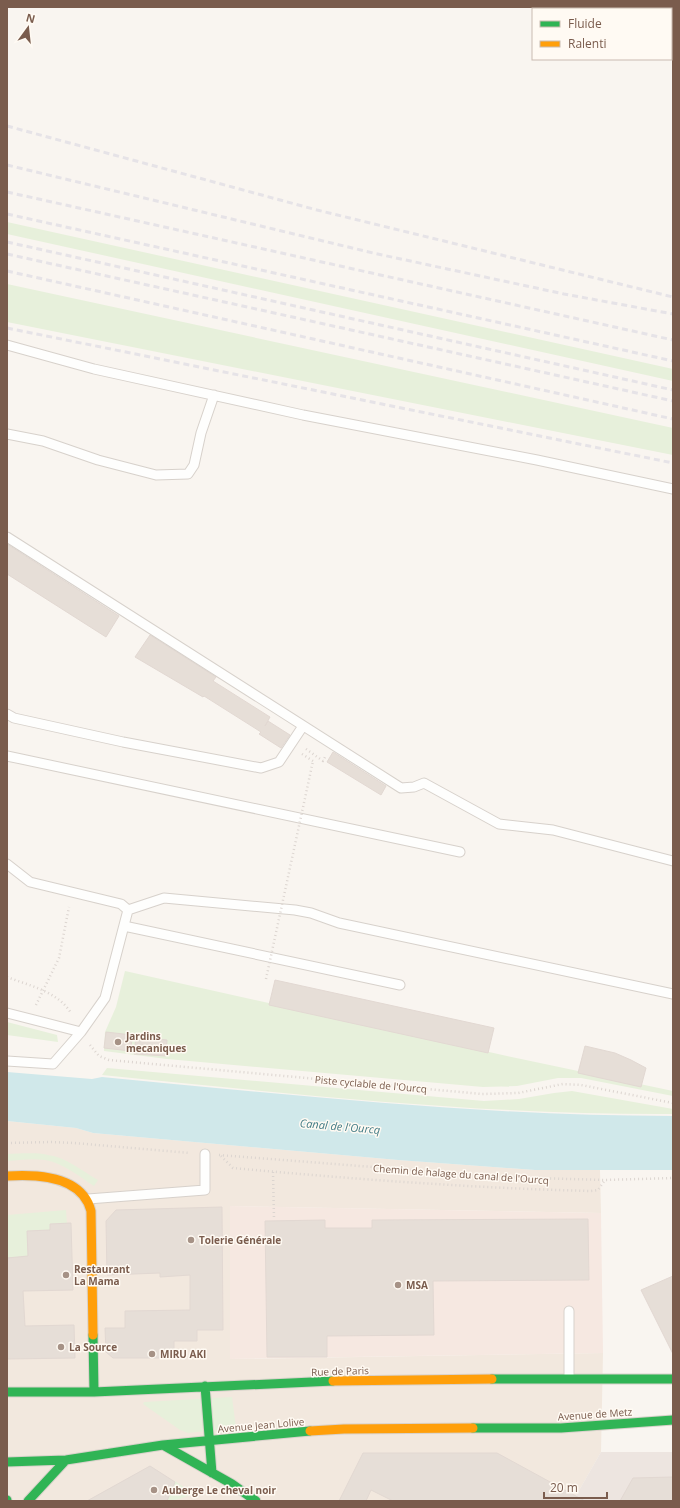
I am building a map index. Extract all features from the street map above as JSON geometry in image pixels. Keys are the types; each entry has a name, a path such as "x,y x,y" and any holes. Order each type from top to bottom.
{"main road":[{"path":"7,1176 26,1174 49,1176 67,1184 87,1199 91,1211 94,1392"},
{"name":"Rue de Paris","path":"7,1392 94,1392 326,1381 569,1378 673,1379"},
{"path":"205,1386 208,1440 212,1473"},
{"name":"Avenue de Metz","path":"519,1428 561,1428 673,1420"},
{"name":"Avenue Jean Lolive","path":"7,1462 66,1460 163,1445 344,1429 519,1428"},
{"path":"163,1445 232,1484 256,1501"},
{"path":"28,1501 66,1460"}],"lane":[{"path":"7,345 94,369 303,415 537,460 673,489"},
{"path":"7,434 42,441 98,460 156,475 188,474 194,465 214,395"},
{"path":"7,537 401,788 414,787 424,784 499,824 560,831 673,861"},
{"path":"7,714 14,718 123,742 261,768 279,762 303,726"},
{"path":"7,756 460,852"},
{"path":"7,864 30,882 121,904 128,910"},
{"path":"128,910 164,898 295,910 311,913 339,923 673,994"},
{"path":"7,1061 53,1064 81,1032 105,998 128,910"},
{"path":"124,926 400,985"},
{"path":"7,1013 81,1032"},
{"path":"87,1199 205,1190 205,1154"},
{"path":"569,1311 569,1378"}],"path":[{"path":"305,749 323,761"},
{"path":"266,979 313,761 296,750"},
{"path":"34,1008 59,958 72,892"},
{"name":"Piste cyclable de l'Ourcq","path":"7,978 43,990 60,999 69,1010 81,1032 96,1054 109,1060 482,1094 518,1093 563,1084 581,1085 673,1103"},
{"name":"Chemin de halage du canal de l'Ourcq","path":"7,1144 51,1142 74,1143 501,1177 605,1180 673,1178"},
{"path":"221,1155 233,1168 500,1189 591,1191 598,1190 605,1180"},
{"path":"273,1172 274,1218"}],"shaded area":[{"path":"7,1121 76,1128 93,1133 398,1160 535,1170 600,1170 601,1213 230,1206 231,1359 603,1353 601,1452 573,1501 7,1501"},
{"path":"230,1206 601,1213 603,1353 230,1359"},
{"path":"601,1452 673,1452 673,1501 573,1501"}],"green space":[{"path":"7,222 673,369 673,381 7,234"},
{"path":"7,284 673,428 673,455 7,322"},
{"path":"125,971 507,1056 673,1091 673,1096 581,1078 558,1078 517,1086 483,1087 167,1059 104,1051 105,1032 116,1007"},
{"path":"7,1022 57,1035 58,1042 7,1035"},
{"path":"107,1068 484,1101 519,1099 572,1091 673,1109 673,1114 530,1111 387,1102 102,1075"},
{"path":"27,1153 55,1156 68,1161 98,1180 94,1186 71,1170 58,1164 40,1159 7,1161 7,1154"},
{"path":"66,1210 67,1224 50,1230 27,1231 27,1249 41,1248 42,1256 7,1258 7,1215"},
{"path":"232,1397 236,1428 188,1433 180,1430 143,1404 144,1402"},
{"path":"175,1481 194,1494 177,1500 166,1501"}],"water":[{"name":"Canal de l'Ourcq","path":"7,1072 92,1079 102,1077 316,1097 458,1108 601,1115 673,1116 673,1170 535,1170 398,1160 93,1133 76,1128 7,1121"}],"building":[{"path":"7,544 119,616 106,637 7,574"},
{"path":"150,635 216,677 213,681 270,717 265,726 268,721 290,735 281,748 259,734 261,732 204,696 203,697 135,657"},
{"path":"333,752 386,786 381,795 327,762"},
{"path":"275,980 494,1028 488,1053 269,1005"},
{"name":"Jardins mecaniques","path":"106,1032 132,1035 131,1051 104,1048"},
{"path":"136,1037 167,1040 166,1056 134,1054"},
{"path":"585,1046 615,1053 646,1068 641,1087 578,1073"},
{"path":"222,1207 223,1330 197,1330 197,1341 174,1341 174,1358 113,1358 106,1352 105,1328 125,1328 125,1311 190,1310 190,1275 160,1277 160,1273 107,1275 106,1221 116,1210"},
{"path":"588,1219 589,1280 433,1281 434,1335 327,1336 327,1357 267,1357 265,1221 325,1220 325,1228 372,1228 372,1220"},
{"path":"71,1223 73,1290 23,1291 25,1326 74,1325 75,1358 7,1359 7,1258 28,1256 27,1231 50,1230 50,1224"},
{"path":"673,1276 673,1354 641,1290"},
{"path":"363,1453 497,1453 585,1501 393,1501 371,1490 366,1501 339,1501"},
{"path":"150,1466 175,1482 167,1501 87,1501"},
{"path":"673,1477 673,1501 620,1501 633,1478"}],"railway":[{"path":"7,126 317,210 673,297"},
{"path":"7,165 373,253 564,294 673,314"},
{"path":"7,192 673,340"},
{"path":"7,214 673,361"},
{"path":"7,242 673,390"},
{"path":"7,254 673,401"},
{"path":"7,271 673,419"},
{"path":"7,328 673,463"}],"traffic: fast":[{"path":"93,1335 94,1392"},
{"path":"492,1379 673,1379"},
{"path":"7,1392 94,1392 333,1381"},
{"path":"205,1386 212,1473"},
{"path":"473,1428 561,1428 673,1420"},
{"path":"7,1462 66,1460 163,1445 310,1431"},
{"path":"163,1445 232,1484 256,1501"},
{"path":"28,1501 66,1460"}],"traffic: slow":[{"path":"7,1176 32,1176 57,1180 78,1190 86,1199 91,1211 93,1335"},
{"path":"333,1381 492,1379"},
{"path":"310,1431 344,1429 473,1428"}],"place":[{"name":"Jardins mecaniques","path":"118,1042"},
{"name":"Tolerie Générale","path":"191,1240"},
{"name":"Restaurant La Mama","path":"66,1275"},
{"name":"MSA","path":"398,1285"},
{"name":"La Source","path":"61,1347"},
{"name":"MIRU AKI","path":"152,1354"},
{"name":"Auberge Le cheval noir","path":"154,1490"}]}
